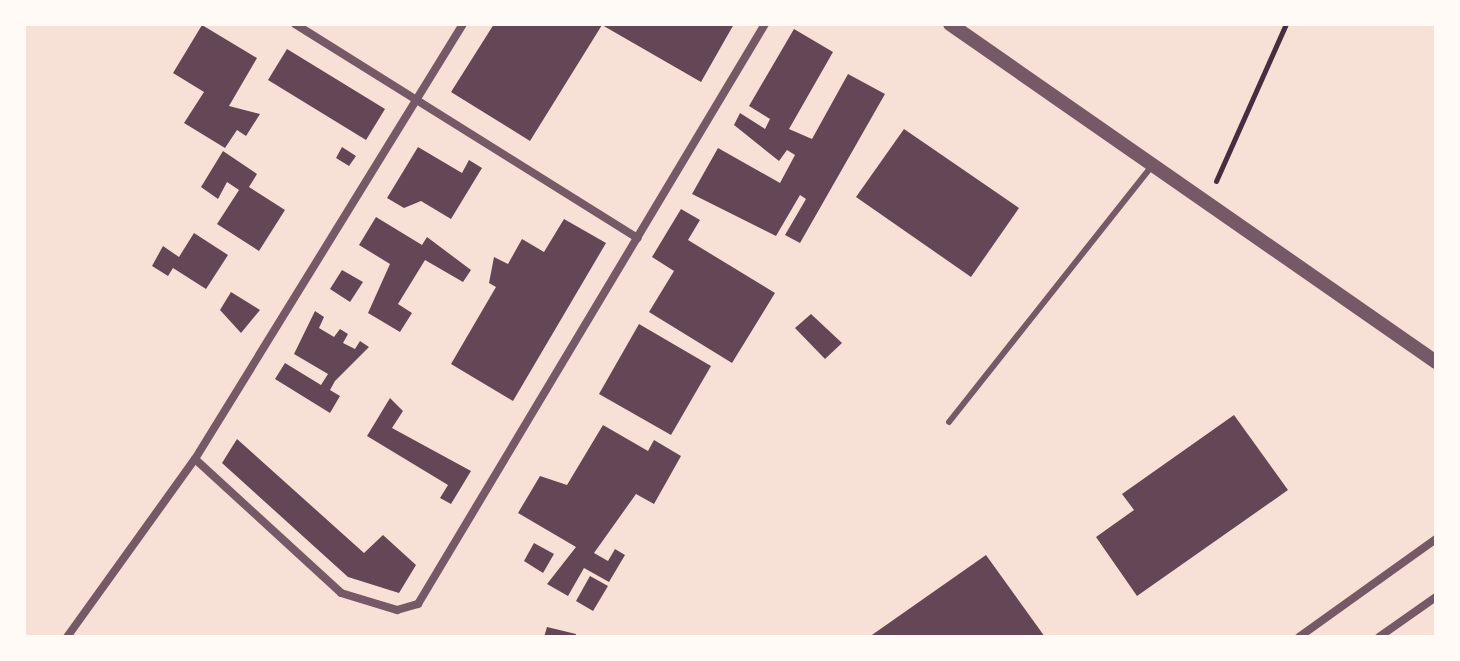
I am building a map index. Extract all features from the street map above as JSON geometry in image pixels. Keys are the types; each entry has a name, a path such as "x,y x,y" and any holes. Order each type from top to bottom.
{"street":[{"path":"295,24 638,238"},
{"path":"67,637 195,459 463,24"},
{"path":"195,459 341,593 397,610 418,604 765,24"},
{"path":"950,24 1436,362"},
{"path":"1299,637 1436,539"},
{"path":"1379,637 1436,597"}],"lane":[{"path":"949,422 1153,165"}],"path":[{"path":"1207,200 1286,24"}],"building":[{"path":"494,24 734,24 701,82 602,25 530,141 451,92"},
{"path":"202,25 257,58 229,106 260,114 246,136 237,130 225,148 184,123 204,92 173,73"},
{"path":"794,29 833,52 789,129 812,139 848,74 885,94 800,243 785,235 806,199 800,195 776,236 692,194 718,148 780,183 795,155 787,150 779,161 734,125 740,113 765,129 770,119 749,106"},
{"path":"287,49 385,109 366,140 268,80"},
{"path":"904,129 1019,208 971,277 856,197"},
{"path":"342,147 356,156 349,166 336,158"},
{"path":"418,147 462,173 469,160 482,168 451,219 421,201 404,208 387,198"},
{"path":"223,151 257,174 249,187 285,210 259,251 217,224 239,190 227,182 218,199 201,187"},
{"path":"681,209 700,220 688,240 775,293 732,363 649,312 674,271 652,257"},
{"path":"376,217 422,245 427,237 471,270 463,282 425,260 398,304 412,313 400,332 368,313 390,264 359,245"},
{"path":"564,219 606,243 513,401 451,364 496,287 489,283 494,257 508,264 522,239 544,252"},
{"path":"194,233 228,255 206,289 173,268 168,276 152,266 163,246 179,257"},
{"path":"342,270 363,282 350,302 330,289"},
{"path":"231,292 260,310 241,333 220,310"},
{"path":"315,311 324,317 319,328 334,337 340,329 348,334 343,343 355,349 360,341 369,347 335,381 330,390 340,396 330,413 275,379 285,363 321,385 328,374 294,354"},
{"path":"811,314 842,343 825,359 795,328"},
{"path":"639,324 711,366 671,435 599,394"},
{"path":"390,398 403,411 392,428 471,471 451,504 440,498 448,485 367,436"},
{"path":"1234,415 1288,490 1137,596 1096,537 1134,510 1122,494"},
{"path":"603,425 648,451 654,440 681,456 654,504 636,494 594,553 608,561 615,549 625,555 609,582 584,568 568,596 547,584 576,547 518,513 540,476 567,485"},
{"path":"237,439 364,553 383,535 416,565 399,593 348,577 222,463"},
{"path":"534,543 554,554 543,573 524,561"},
{"path":"986,555 1045,637 869,637"},
{"path":"590,576 608,586 593,611 576,601"},
{"path":"547,627 576,634 575,637 544,637"}]}
